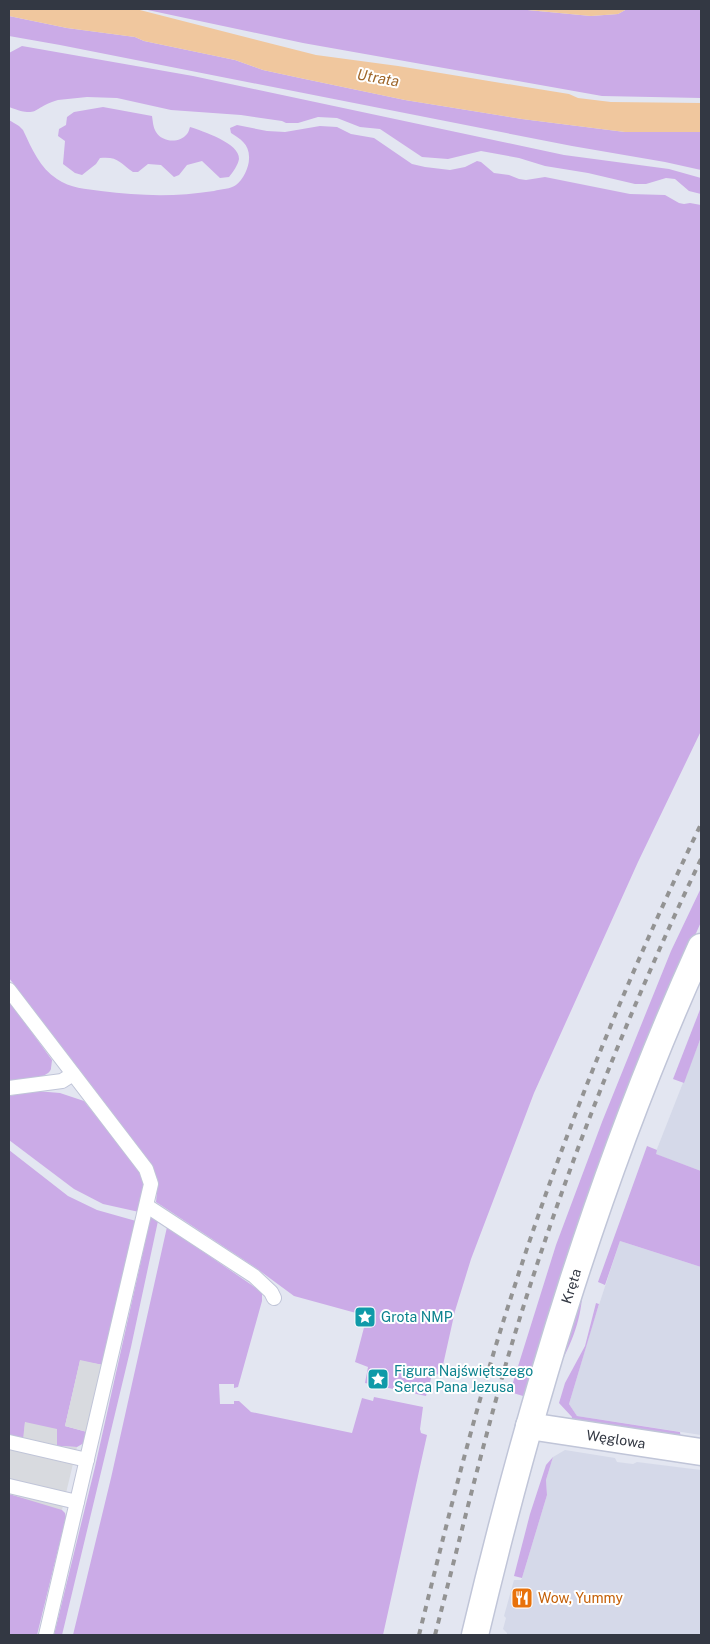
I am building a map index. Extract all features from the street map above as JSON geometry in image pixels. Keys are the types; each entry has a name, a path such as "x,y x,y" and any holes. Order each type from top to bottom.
{"street":[{"name":"Kręta","path":"475,1635 529,1426 572,1281 622,1140 672,1012 701,946"},
{"name":"Węglowa","path":"529,1426 701,1452"}],"lane":[{"path":"9,990 146,1169 151,1184 46,1635"},
{"path":"9,1088 62,1081 73,1074"},
{"path":"147,1206 254,1276 271,1292 274,1298"},
{"path":"9,1442 87,1460"},
{"path":"9,1486 77,1502"}],"shaded area":[{"path":"143,9 517,9 591,16 618,14 627,9 701,9 701,98 602,96 303,43"},
{"path":"9,16 67,28 135,37 144,41 235,60 263,70 405,100 522,119 625,132 701,132 701,170 9,36"},
{"path":"22,46 193,76 564,155 669,169 701,178 701,194 689,191 675,179 666,178 646,184 635,184 481,151 448,159 422,157 380,129 360,127 337,118 318,117 298,123 286,123 241,115 171,110 117,98 87,97 58,100 35,111 26,112 9,107 9,53"},
{"path":"103,107 152,116 156,132 166,140 184,137 190,127 219,138 238,153 238,164 229,177 220,178 202,161 187,165 179,175 174,177 161,165 148,164 138,172 133,172 115,159 100,158 96,164 82,175 75,173 63,164 65,141 58,136 59,129 66,125 67,117 74,112"},
{"path":"9,120 23,130 37,158 51,175 62,182 84,189 144,195 171,195 200,193 231,187 239,183 245,173 249,162 249,154 244,143 231,133 230,128 237,125 267,131 285,132 320,126 337,127 351,134 374,138 412,164 425,167 450,170 465,167 477,161 494,173 509,175 519,179 526,180 545,177 630,194 665,195 679,203 701,205 701,731 638,862 534,1093 471,1259 455,1311 441,1374 432,1375 426,1396 365,1383 368,1367 355,1362 367,1316 294,1296 256,1268 156,1202 158,1180 143,1154 9,978"},
{"path":"701,888 701,922 677,976 527,1394 523,1396 510,1392 556,1245 602,1122 671,951"},
{"path":"9,1001 52,1060 51,1069 48,1073 32,1079 9,1082"},
{"path":"701,1007 701,1037 684,1083 673,1079"},
{"path":"701,1037 701,1171 655,1154"},
{"path":"36,1091 60,1093 84,1101 145,1177 146,1182 139,1212 103,1204 74,1189 9,1140 9,1096"},
{"path":"647,1146 657,1150 656,1154 701,1171 701,1267 620,1241 605,1285 598,1282"},
{"path":"9,1150 68,1196 97,1210 136,1221 103,1365 80,1361 65,1426 87,1432 84,1443 77,1447 57,1446 25,1422 24,1439 9,1435"},
{"path":"151,1216 158,1221 131,1347 62,1635 54,1635 95,1467"},
{"path":"167,1227 262,1292 262,1301 238,1387 234,1388 234,1384 219,1384 220,1404 234,1404 234,1401 239,1401 251,1412 352,1433 362,1398 373,1401 374,1397 423,1407 420,1429 421,1433 427,1435 383,1635 73,1635 111,1478"},
{"path":"620,1241 701,1267 701,1435 577,1416 569,1404"},
{"path":"580,1297 582,1298 575,1330 568,1350 553,1379"},
{"path":"596,1303 599,1304 569,1404 577,1416 680,1432 681,1439 571,1422 572,1417 559,1403 565,1383 585,1346"},
{"path":"80,1360 103,1365 87,1432 65,1426"},
{"path":"25,1422 57,1429 57,1446 77,1447 62,1510 9,1494 9,1435 23,1439"},
{"path":"565,1450 615,1458 617,1462 633,1464 637,1462 701,1470 701,1635 507,1635 503,1629 506,1618 504,1616 514,1580 521,1580 522,1578 547,1495 546,1480 553,1457"},
{"path":"553,1457 546,1480 547,1495 522,1578 514,1576 530,1514 546,1465"},
{"path":"9,1494 59,1507 66,1517 37,1635 9,1635"}],"water":[{"name":"Utrata","path":"9,9 136,9 316,55 398,66 569,94 578,98 611,102 701,103 701,132 625,132 522,119 405,100 263,70 235,60 144,41 135,37 67,28 9,16"},
{"path":"517,9 627,9 618,14 591,16"}],"railway":[{"path":"419,1635 452,1503 501,1328 555,1167 624,994 701,824"},
{"path":"435,1635 505,1367 546,1237 618,1046 701,859"}],"place":[{"name":"Grota NMP","path":"365,1317"},
{"name":"Figura Najświętszego Serca Pana Jezusa","path":"378,1379"},
{"name":"Wow, Yummy","path":"522,1598"}]}
